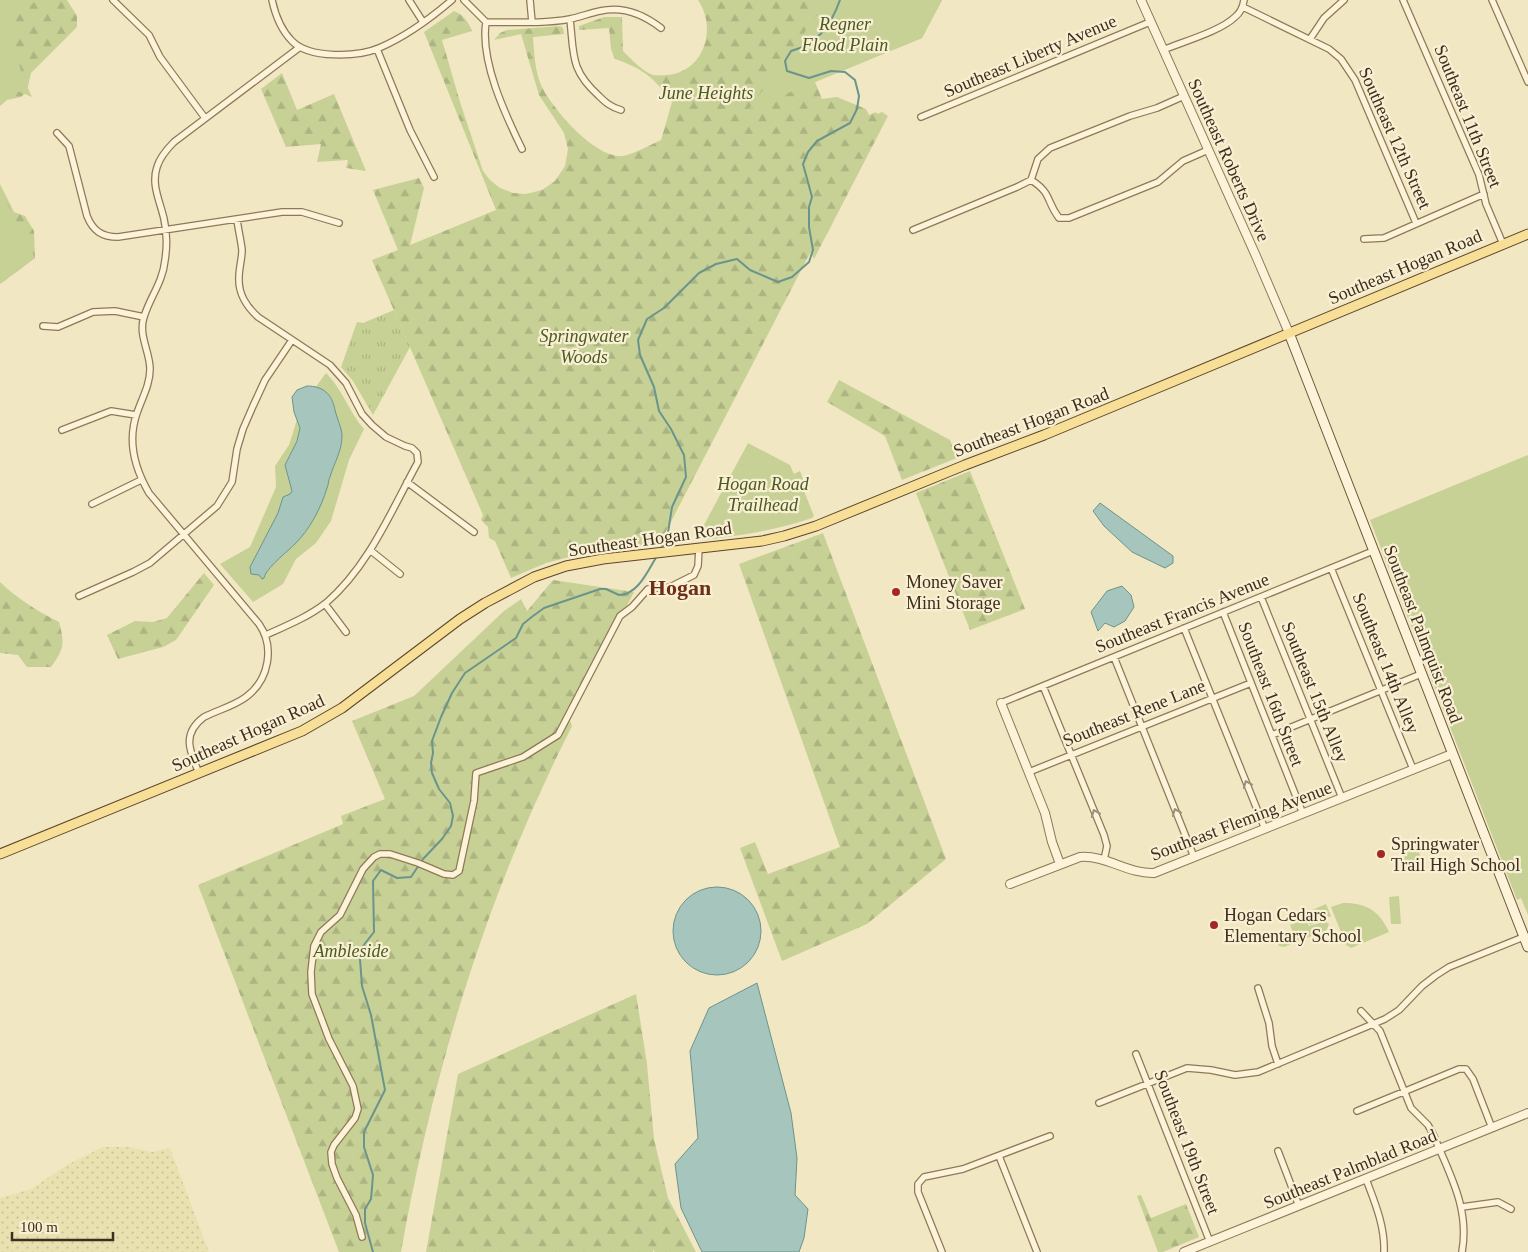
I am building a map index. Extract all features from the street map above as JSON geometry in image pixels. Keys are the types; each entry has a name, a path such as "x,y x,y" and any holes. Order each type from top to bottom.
{"main road":[{"name":"Southeast Hogan Road","path":"0,854 283,739 330,716 460,619 495,596 523,582 581,563 762,541 816,526 981,458 1044,435 1528,234"},
{"name":"Southeast Palmquist Road","path":"1289,333 1452,754 1526,936 1528,947"}],"street":[{"path":"113,0 149,35 160,57 205,118"},
{"path":"272,0 279,22 292,42 300,47 342,56 377,49 395,40 452,0"},
{"path":"409,0 423,22"},
{"path":"464,0 486,22 532,22 570,19 599,11 615,9 638,14 661,28"},
{"path":"530,0 532,22"},
{"name":"Southeast Roberts Drive","path":"1141,0 1289,333"},
{"path":"1310,39 1324,18 1344,0"},
{"name":"Southeast 11th Street","path":"1403,0 1479,175 1489,212 1503,244"},
{"path":"1492,0 1528,82"},
{"path":"1163,50 1228,23 1239,13 1243,3"},
{"name":"Southeast 12th Street","path":"1243,3 1335,54 1351,73 1416,224"},
{"path":"570,19 575,63 580,76 612,108 621,110"},
{"path":"486,22 485,43 491,70 506,116 522,149"},
{"name":"Southeast Liberty Avenue","path":"921,118 1150,22"},
{"path":"199,773 189,746 192,730 198,721 244,698 260,684 268,663 268,647 266,635 259,624 149,493 136,463 133,449 133,432 136,415 148,383 150,368 142,334 144,318 161,280 166,260 166,230 156,192 157,167 163,154 174,142 300,47"},
{"path":"377,49 410,130 434,177"},
{"path":"913,230 1031,180 1038,160 1050,148 1184,96"},
{"path":"57,133 69,146 86,216 96,231 109,237 118,238 273,213 302,212 339,223"},
{"path":"1031,180 1046,192 1059,218 1069,218 1158,182 1183,161 1208,150"},
{"path":"1364,239 1384,238 1484,194"},
{"path":"237,219 242,248 238,277 243,300 258,318 330,364 346,384 362,414 386,437 412,448 417,453 418,462 370,550 344,586 325,604 304,618 266,635"},
{"path":"43,326 58,327 93,312 115,311 144,318"},
{"path":"79,596 150,563 217,506 232,482 237,449 249,414 266,380 292,340"},
{"path":"62,430 111,411 136,415"},
{"path":"92,504 142,480"},
{"path":"407,482 474,532"},
{"path":"362,1238 356,1215 332,1164 331,1152 334,1145 355,1118 358,1109 353,1086 329,1038 312,994 310,972 314,946 321,932 340,915 363,869 374,857 380,854 390,854 418,863 437,872 452,875 459,871 462,865 476,789 476,773 523,757 558,735 620,616 648,589 670,587 694,575 698,566 699,548"},
{"path":"370,550 400,574"},
{"name":"Southeast Francis Avenue","path":"1001,703 1373,551"},
{"name":"Southeast 14th Alley","path":"1331,568 1413,770"},
{"name":"Southeast 15th Alley","path":"1260,597 1342,798"},
{"path":"325,604 346,632"},
{"name":"Southeast 16th Street","path":"1224,612 1303,814"},
{"path":"1184,628 1265,829"},
{"path":"1114,657 1194,857"},
{"path":"1272,735 1422,674"},
{"name":"Southeast Rene Lane","path":"1029,772 1251,682"},
{"path":"1044,686 1106,840 1107,848 1104,860"},
{"path":"1001,703 1045,813 1060,864"},
{"name":"Southeast Fleming Avenue","path":"1010,884 1060,864 1089,856 1146,873 1162,870 1452,754"},
{"path":"1099,1102 1187,1068 1212,1070 1235,1075 1258,1072 1374,1025 1399,1010 1422,986 1435,976 1449,968 1526,936"},
{"path":"1258,988 1269,1023 1272,1046 1278,1064"},
{"path":"1360,1011 1380,1031 1413,1112 1430,1128 1440,1149 1462,1207 1464,1235 1462,1252"},
{"name":"Southeast 19th Street","path":"1136,1054 1210,1242"},
{"path":"1357,1111 1459,1069 1466,1069 1473,1079 1492,1128"},
{"name":"Southeast Palmblad Road","path":"1184,1252 1528,1114"},
{"path":"942,1252 918,1192 920,1180 926,1176 959,1171 1050,1136"},
{"path":"1278,1151 1299,1206"},
{"path":"999,1156 1037,1252"},
{"path":"1366,1179 1380,1219 1384,1237 1384,1252"},
{"path":"1462,1207 1498,1202 1511,1209"}],"shaded area":[{"path":"103,1147 129,1147 152,1152 170,1148 209,1252 0,1252 0,1198 31,1189 67,1165"}],"green space":[{"path":"0,0 67,0 77,16 77,27 31,73 27,91 21,97 7,100 0,106"},
{"path":"0,0 37,0 8,21 22,75 32,97 0,84"},
{"name":"Springwater Woods","path":"698,0 942,0 922,38 815,82 822,99 837,97 866,109 869,115 882,112 888,116 814,259 811,252 809,255 660,543 600,550 593,547 585,553 546,563 511,578 495,541 489,538 488,527 481,520 483,515 372,260 398,250 373,190 419,178 424,188 410,245 496,210 424,32 454,11 460,14 467,22 472,31 442,40 483,171 500,188 513,193 526,194 542,190 555,181 565,166 568,149 564,133 539,95 521,34 494,40 500,33 507,30 560,26 563,28 564,34 533,37 536,68 541,85 554,106 575,130 599,149 622,156 636,152 661,140 672,102 648,75 615,59 611,49 609,28 579,30 579,26 604,17 622,17 623,51 645,71 655,75 669,75 691,65 699,56 704,46 707,35 707,23 704,11"},
{"name":"Regner Flood Plain","path":"828,0 942,0 922,38 749,109"},
{"path":"282,73 297,110 334,94 366,171 346,168 348,160 317,162 321,144 286,147 261,89"},
{"path":"0,184 14,212 25,216 34,231 35,258 0,284"},
{"path":"0,189 35,258 0,284"},
{"path":"394,310 410,347 373,415 353,381 341,367 357,322 363,323"},
{"path":"326,373 364,429 349,460 331,521 316,543 296,559 283,584 253,602 220,564 250,547 276,487 275,466 289,445 301,407"},
{"path":"839,380 950,440 957,458 902,480 885,436 827,402"},
{"name":"Hogan Road Trailhead","path":"748,443 790,465 794,474 800,471 805,484 802,486 814,516 785,526 758,532 699,539 698,536"},
{"path":"1528,455 1528,915 1521,898 1517,900 1370,520"},
{"path":"970,471 1025,609 970,630 916,493"},
{"path":"823,533 946,859 867,924 782,961 740,848 755,842 768,874 840,847 739,564"},
{"path":"204,573 214,585 176,640 163,647 118,659 107,635 135,621 153,622 167,618"},
{"name":"Ambleside","path":"553,580 634,592 569,718 572,726 514,853 489,917 447,1049 414,1183 401,1252 339,1252 198,885 343,824 341,816 385,799 352,721 414,696 504,611 521,599 527,611"},
{"path":"0,582 28,604 59,622 63,641 61,651 51,667 27,667 18,655 0,653"},
{"path":"1419,846 1421,869 1405,870 1404,847"},
{"path":"1399,896 1401,924 1391,924 1389,897"},
{"path":"1343,903 1358,904 1371,909 1381,918 1389,932 1351,948 1346,945 1331,907"},
{"path":"1326,904 1331,916 1310,925 1305,913"},
{"path":"1306,919 1309,926 1325,921 1329,924 1327,930 1284,947 1279,946 1277,943 1279,939 1293,932 1290,925"},
{"path":"636,994 647,1064 654,1139 668,1198 696,1252 655,1252 653,1250 653,1252 426,1252 458,1074"},
{"path":"1141,1195 1151,1218 1186,1204 1199,1237 1163,1252 1158,1252 1137,1196"}],"water":[{"path":"307,386 322,389 332,400 341,430 341,447 329,478 325,496 314,518 295,544 273,565 262,579 259,575 251,574 250,567 278,513 283,497 292,491 285,465 297,441 300,428 294,412 292,397 297,390"},
{"path":"1100,503 1173,556 1173,563 1165,568 1132,552 1104,526 1093,511"},
{"path":"1122,586 1131,595 1134,607 1125,621 1114,627 1105,623 1098,631 1091,612 1107,591"},
{"path":"708,887 726,887 742,894 754,906 761,922 761,940 754,956 742,968 726,975 708,975 692,968 680,956 673,940 673,922 680,906 692,894"},
{"path":"757,983 791,1113 797,1158 795,1195 808,1209 804,1238 799,1252 702,1252 681,1208 675,1164 698,1138 690,1051 709,1008"}],"waterway":[{"path":"660,550 667,539 672,507 686,477 684,455 671,429 659,411 654,387 640,355 638,340 647,319 664,308 699,273 716,264 737,259 750,270 778,282 792,277 809,262 813,250 809,227 809,207 812,197 803,164 808,152 817,141 850,123 857,109 859,96 855,80 845,72 831,71 809,78 787,71 785,61 791,51 809,44 822,32 832,18 840,0"},
{"path":"373,1252 365,1223 365,1209 371,1199 373,1175 364,1147 364,1132 385,1090 371,1015 362,986 360,959 363,946 374,932 373,881 381,870 397,878 411,877 423,859 442,839 451,826 453,816 450,803 439,789 432,773 432,741 452,693 465,673 516,638 523,624 544,608 600,589 606,589 619,595 632,591 642,581 657,556"}],"place":[{"name":"Money Saver Mini Storage","path":"896,592"},
{"name":"Springwater Trail High School","path":"1381,854"},
{"name":"Hogan Cedars Elementary School","path":"1214,925"}],"district":[{"name":"Hogan","path":"680,587"}],"park label":[{"name":"June Heights","path":"706,93"}]}
